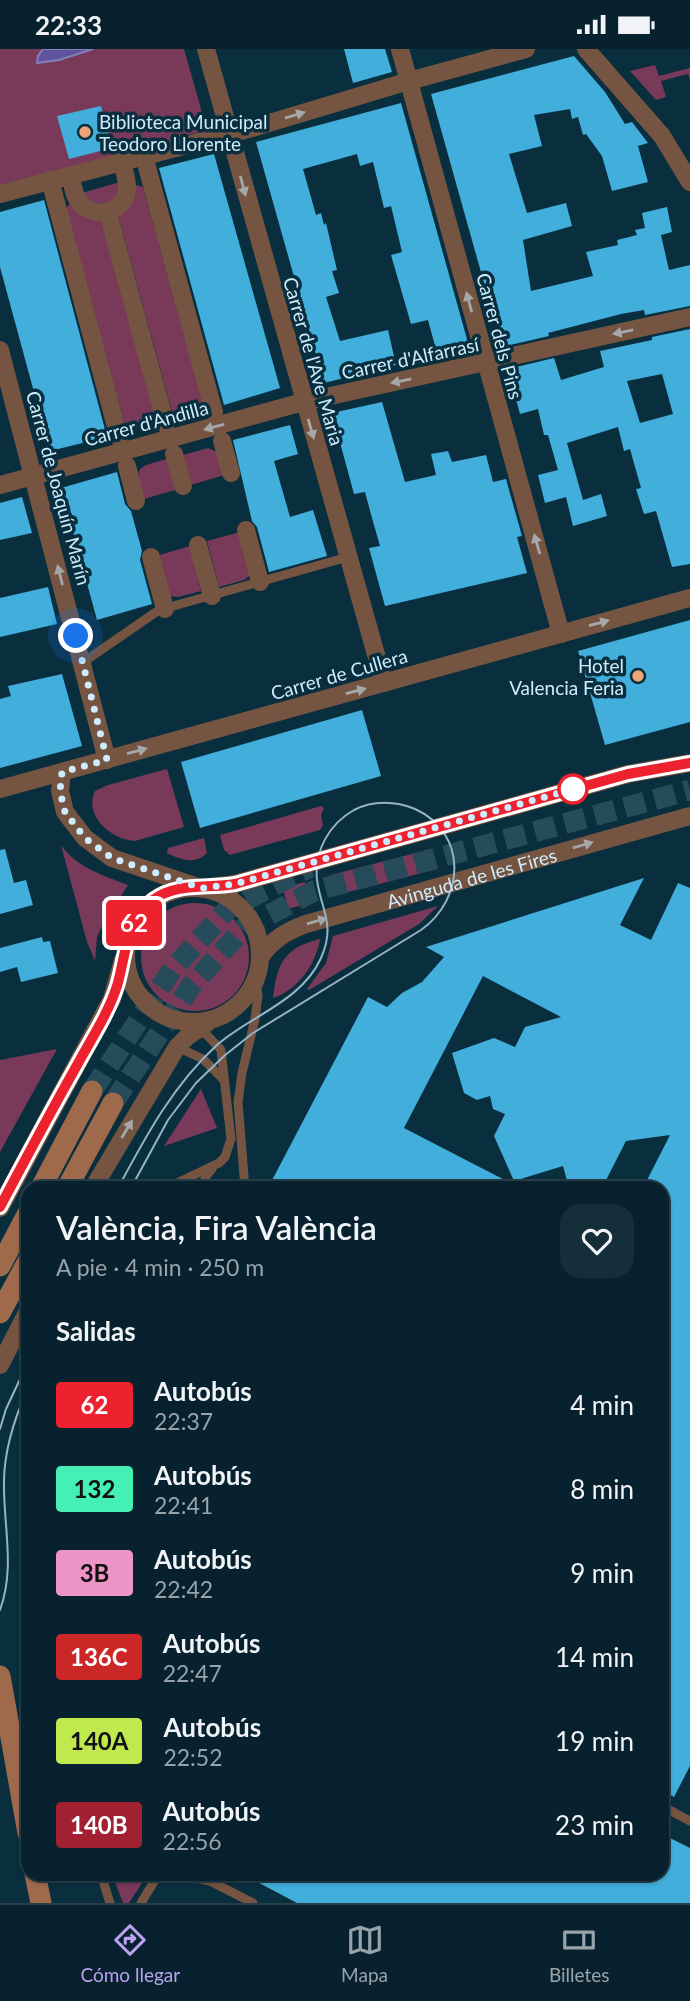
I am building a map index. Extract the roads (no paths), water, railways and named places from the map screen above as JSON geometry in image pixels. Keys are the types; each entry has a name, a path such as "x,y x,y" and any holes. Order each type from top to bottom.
{"main road":[{"path":"45,1181 92,1091"},
{"path":"71,1181 113,1103"},
{"path":"0,1266 21,1226"},
{"path":"0,1314 21,1274"},
{"path":"0,1676 21,1794"},
{"path":"36,1881 41,1903"}],"street":[{"name":"Carrer de l'Ave Maria","path":"206,49 384,683"},
{"name":"Carrer dels Pins","path":"400,49 561,634"},
{"path":"0,194 229,134 526,49"},
{"path":"586,49 662,136 690,182"},
{"path":"144,156 214,412"},
{"path":"70,175 75,195 83,206 99,213 108,213 121,203 127,188 122,162"},
{"path":"50,180 119,438"},
{"path":"108,213 166,425"},
{"name":"Carrer d'Alfarrasí","path":"303,402 690,317"},
{"name":"Carrer de Joaquín Marín","path":"0,350 107,760"},
{"name":"Carrer d'Andilla","path":"0,485 303,402"},
{"path":"222,441 231,473"},
{"path":"174,454 183,486"},
{"path":"127,466 136,501"},
{"path":"246,530 260,582"},
{"path":"198,545 212,596"},
{"path":"151,557 165,609"},
{"name":"Carrer de Cullera","path":"0,789 690,598"},
{"path":"0,1207 112,999 131,928 140,912 153,899 170,891 235,884 628,774 690,763"},
{"path":"62,772 60,791 65,812 85,838 112,858 220,892 236,902 248,915 257,932 261,956 256,978 249,992 238,1004 196,1029 177,1047 97,1181"},
{"name":"Avinguda de les Fires","path":"261,956 267,946 286,931 306,924 690,816"},
{"path":"126,946 126,965 131,983 141,999 156,1012 192,1023 212,1020"},
{"path":"0,1365 21,1324"}],"lane":[{"path":"82,663 159,610 348,557"},
{"path":"244,1181 238,1102 255,1020 258,996 256,978"},
{"path":"175,1020 214,1040 224,1056 231,1139 225,1157 204,1181"},
{"path":"177,1047 203,1059 224,1080"},
{"path":"179,1181 219,1163"},
{"path":"669,1810 690,1821"},
{"path":"103,1881 110,1903"},
{"path":"141,1903 154,1881"},
{"path":"210,1881 253,1903"}],"tunnel":[{"path":"113,1103 191,986 244,928 314,891 690,790"},
{"path":"92,1091 172,970 228,909 310,867"}],"tram line":[{"path":"122,1181 162,1112 201,1060 230,1035 288,997 312,973 321,958 327,936 326,918 317,880 318,859 325,839 337,823 354,810 377,803 408,806 432,820 444,834 452,850 454,867 446,901 436,917 421,930 253,1033 224,1056 196,1083 168,1120 135,1181"},
{"path":"0,1429 21,1377"},
{"path":"0,1610 8,1564 5,1461 21,1406"}],"place":[{"name":"Biblioteca Municipal Teodoro Llorente","path":"85,132"},
{"name":"Hotel Valencia Feria","path":"638,676"}]}
